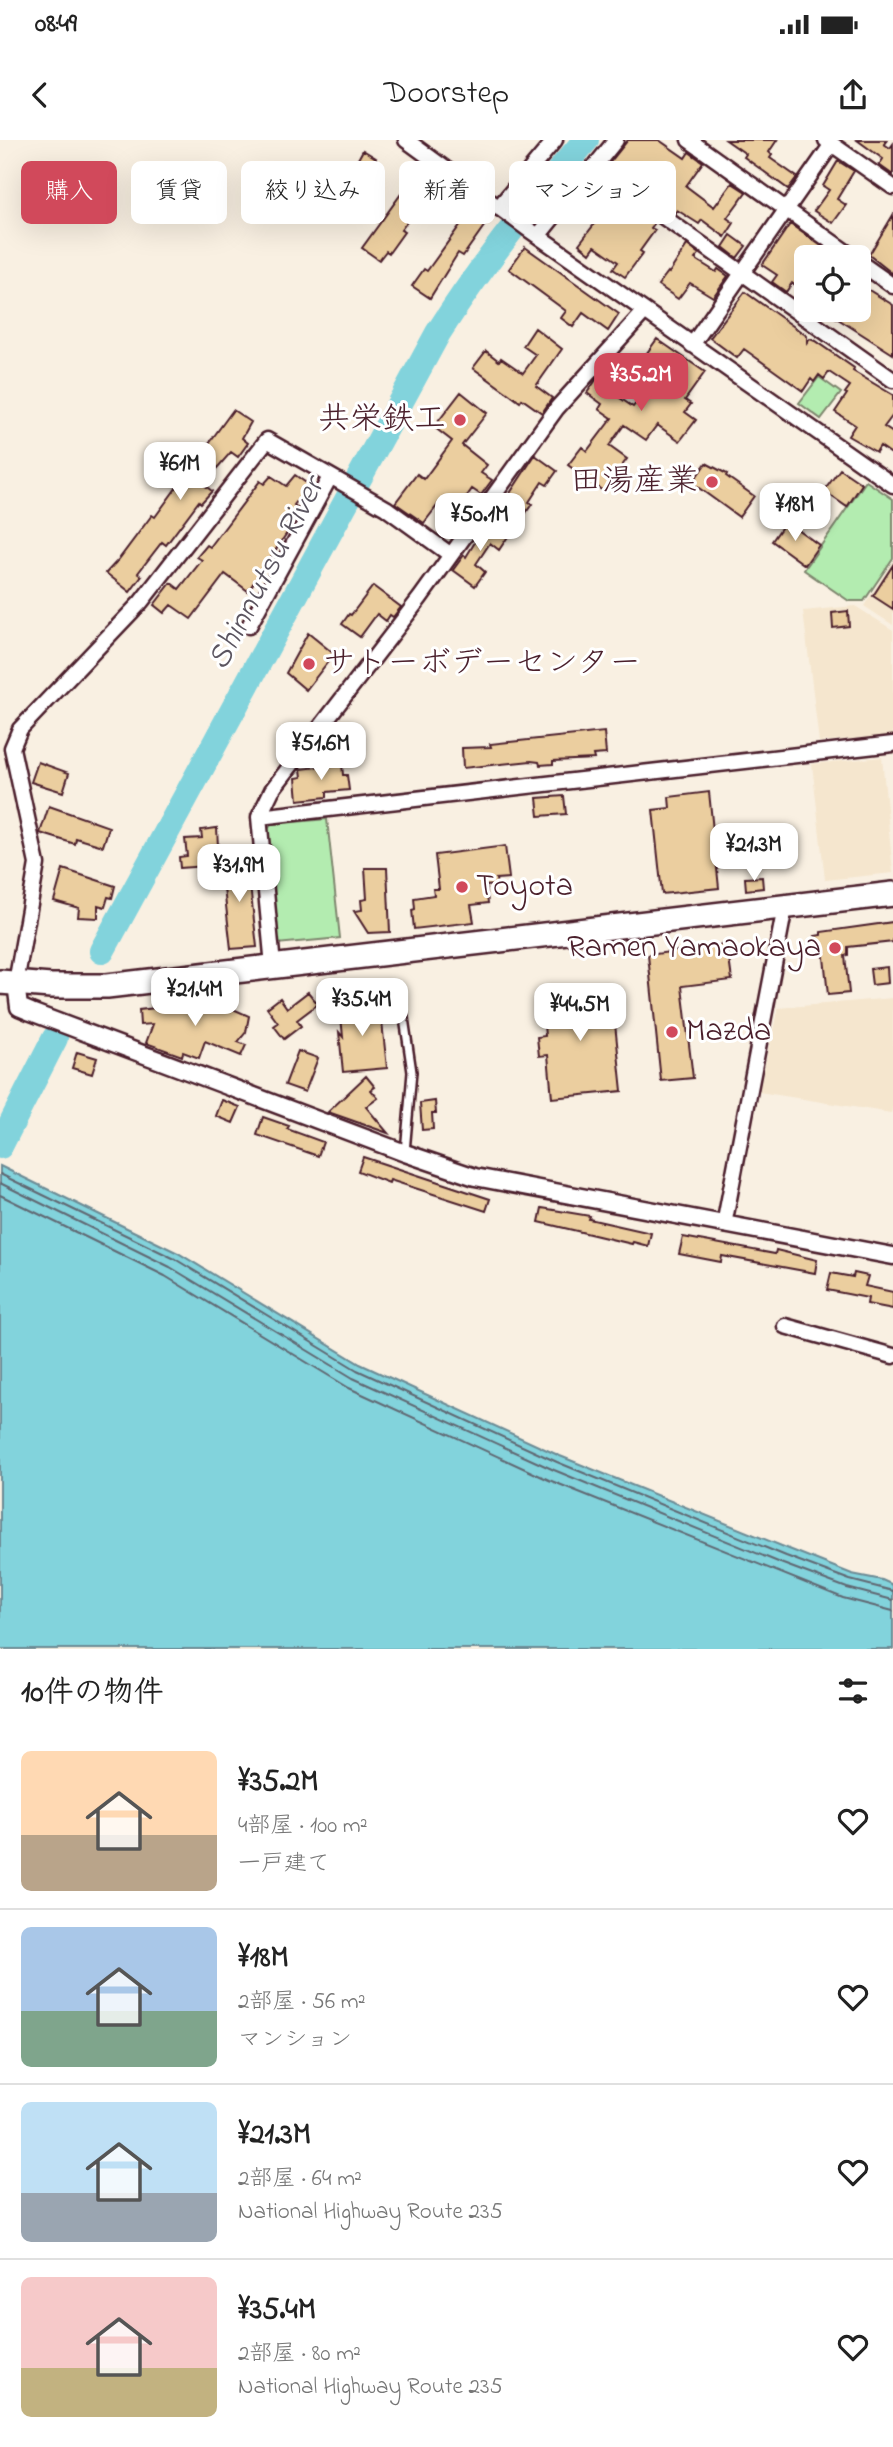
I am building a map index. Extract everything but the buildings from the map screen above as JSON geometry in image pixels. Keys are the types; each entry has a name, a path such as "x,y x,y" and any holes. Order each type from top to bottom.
{"highway":[{"path":"8,983 107,986 893,894"}],"street":[{"path":"406,140 533,233 893,485"},
{"path":"504,212 555,140"},
{"path":"598,161 616,140"},
{"path":"689,140 836,245"},
{"path":"692,345 788,211 829,142 893,187"},
{"path":"533,233 541,224"},
{"path":"674,224 893,380"},
{"path":"871,270 893,286"},
{"path":"273,966 259,817 272,790 451,555 557,408 645,311"},
{"path":"451,555 386,509 267,440 141,602 20,729 12,748 37,864 8,983 19,1007 475,1177 893,1256"},
{"path":"249,626 335,480"},
{"path":"259,817 893,744"},
{"path":"724,1225 785,907"},
{"path":"785,1326 893,1356"}],"lane":[{"path":"328,999 400,991 412,1072 405,1153"}],"shaded area":[{"path":"893,561 893,625 864,606"},
{"path":"855,606 893,630 893,735 819,742 803,611"},
{"path":"882,757 893,873 825,880 812,764"},
{"path":"893,998 891,1113 759,1092 778,1008"}],"green space":[{"path":"819,377 841,393 821,419 799,403"},
{"path":"866,481 893,499 893,558 864,601 849,601 804,570"},
{"path":"327,819 340,938 277,944 266,831 272,824"}],"water":[{"path":"0,1166 178,1253 360,1364 560,1456 852,1574 893,1585 893,1649 0,1649"}],"waterway":[{"name":"Shinnutsu River","path":"102,951 438,333 508,234 586,140"},
{"name":"Shinnutsu River","path":"0,1146 55,1038"}],"place":[{"name":"共栄鉄工","path":"460,420"},
{"name":"田湯産業","path":"712,482"},
{"name":"サトーボデーセンター","path":"309,664"},
{"name":"Toyota","path":"462,887"},
{"name":"Ramen Yamaokaya","path":"835,948"},
{"name":"Mazda","path":"672,1032"}]}
